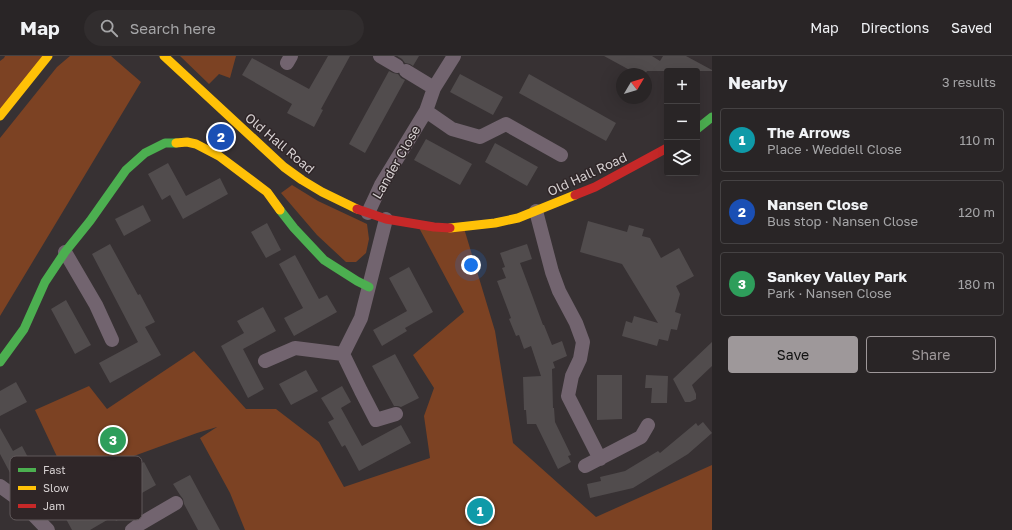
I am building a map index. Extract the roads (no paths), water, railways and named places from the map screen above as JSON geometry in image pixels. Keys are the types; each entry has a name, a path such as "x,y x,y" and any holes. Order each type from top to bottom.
{"street":[{"name":"Old Hall Road","path":"165,56 284,167 302,180 338,201 386,219 449,228 495,223 518,218 595,187 664,150"},
{"path":"380,56 434,88"},
{"name":"Lander Close","path":"368,213 381,185 426,111 434,88 454,56"},
{"path":"0,116 47,57"},
{"name":"Lander Close","path":"426,111 452,129 480,137 506,124 561,155"},
{"path":"700,127 712,117"},
{"path":"0,362 24,329 45,282 65,252 90,221 126,170 144,153 165,143 187,142 196,144 219,156 267,192 294,228 324,260 356,281 369,287"},
{"path":"536,212 552,272 559,291 576,323 583,342 580,359 572,376 568,396 600,458"},
{"path":"343,354 361,318 386,219"},
{"path":"65,252 96,305 112,340"},
{"path":"265,361 294,348 343,354"},
{"path":"343,354 376,420 396,414"},
{"path":"585,466 641,437 648,425"},
{"path":"0,486 10,493"},
{"path":"132,530 176,503"},
{"path":"38,520 48,530"}],"place":[{"name":"Nansen Close","path":"221,137"},
{"name":"Sankey Valley Park","path":"113,440"},
{"name":"The Arrows","path":"480,511"}]}
